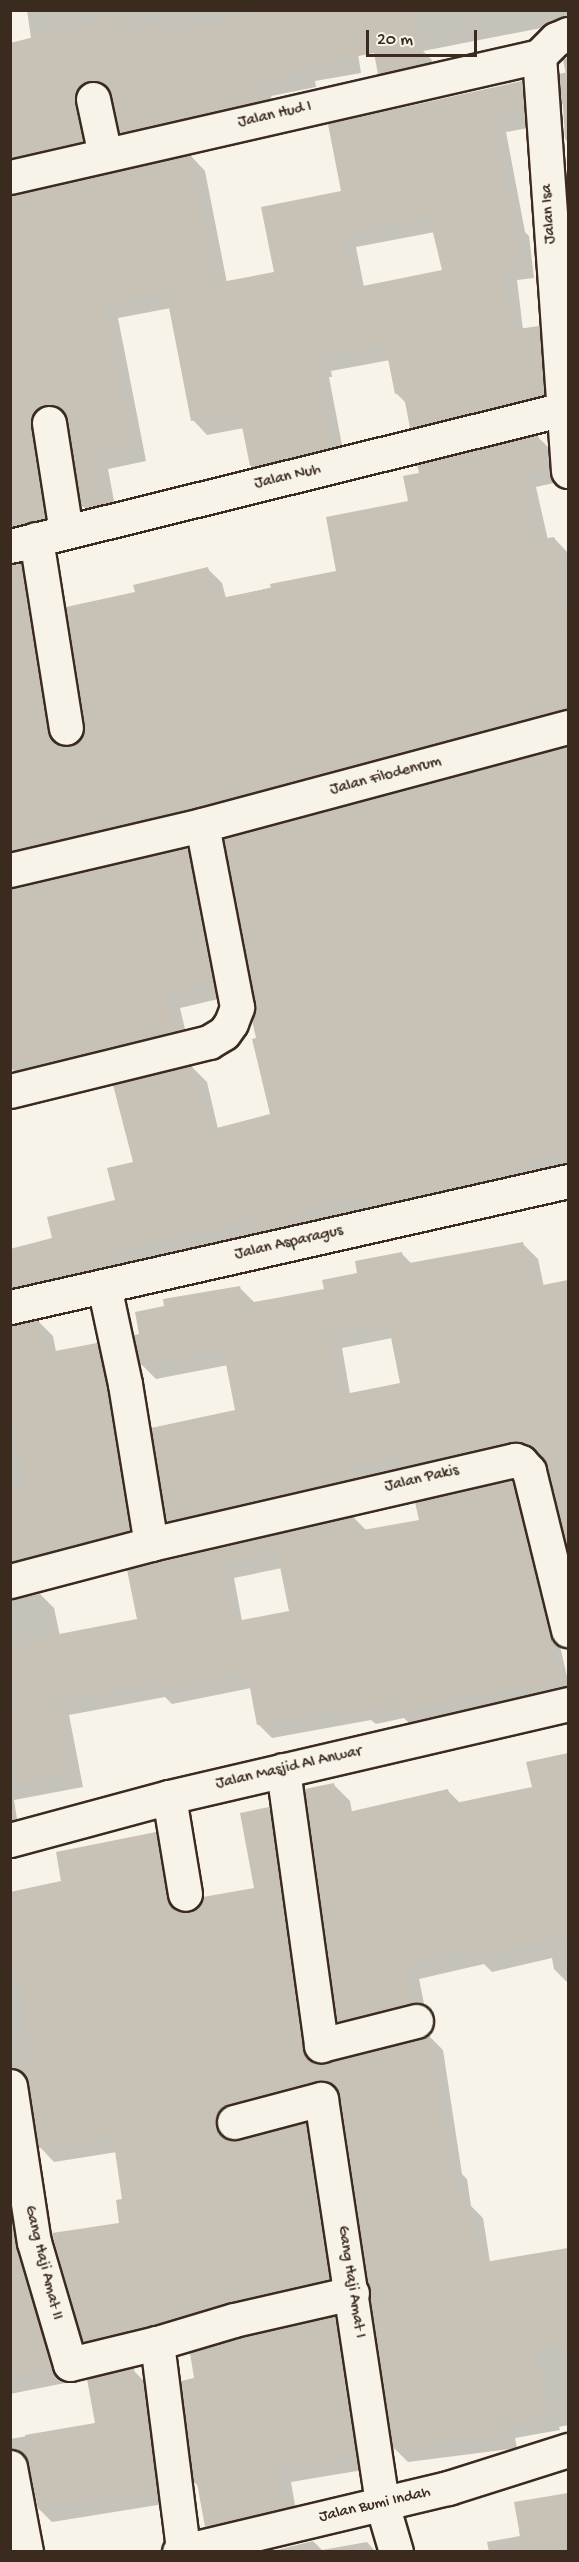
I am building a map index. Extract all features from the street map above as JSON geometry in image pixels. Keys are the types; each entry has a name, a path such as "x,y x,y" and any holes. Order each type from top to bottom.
{"street":[{"path":"539,56 556,39 568,34"},
{"name":"Jalan Hud I","path":"10,177 539,56"},
{"name":"Jalan Isa","path":"539,56 566,409 568,471"},
{"path":"93,99 105,155"},
{"name":"Jalan Nuh","path":"38,539 566,409"},
{"path":"49,423 38,539 66,728"},
{"name":"Jalan Filodenrum","path":"10,870 202,825 568,727"},
{"path":"10,1091 209,1042 224,1033 237,1007 202,825"},
{"name":"Jalan Asparagus","path":"10,1307 568,1181"},
{"path":"104,1286 125,1384 151,1544"},
{"name":"Jalan Pakis","path":"10,1581 151,1544 515,1460 521,1462 529,1471 568,1630"},
{"name":"Jalan Masjid Al Anwar","path":"10,1840 169,1797 568,1704"},
{"path":"283,1770 321,2045 416,2021"},
{"path":"169,1797 184,1894"},
{"name":"Gang Haji Amat II","path":"10,2086 22,2244 68,2361 73,2364 157,2343"},
{"name":"Gang Haji Amat I","path":"234,2122 321,2099 382,2504 396,2552"},
{"path":"181,2551 157,2343 234,2320 352,2293"},
{"name":"Jalan Bumi Indah","path":"181,2551 448,2488 568,2450"},
{"path":"10,2466 26,2552"}],"building":[{"path":"249,10 411,10 421,64 378,74 374,53 301,67 302,72 257,81 260,101 119,133 107,87 98,81 89,81 80,86 75,94 83,141 10,158 10,43 120,16 123,30 165,23 167,32 250,17"},
{"path":"568,72 568,103 561,104 559,74"},
{"path":"522,81 524,111 492,118 512,220 515,220 521,264 503,266 511,330 539,326 544,395 410,428 403,392 395,394 385,344 317,357 318,362 315,363 331,446 250,466 239,412 191,421 166,292 104,304 132,447 94,454 103,502 81,507 67,420 63,411 55,405 47,404 38,408 32,416 30,426 44,514 10,520 10,195 191,155 216,283 274,272 261,207 341,191 328,124","holes":["429,216 442,270 353,288 342,233"]},
{"path":"538,435 545,468 522,473 537,540 554,537 563,576 556,577 568,632 568,709 197,807 10,851 10,564 21,563 48,732 51,739 59,745 70,746 77,743 83,735 85,725 66,607 135,592 133,585 208,567 216,599 271,588 270,584 336,571 326,517 408,501 403,476 419,473 417,465"},
{"path":"568,746 568,1151 501,1170 503,1175 465,1185 464,1181 367,1205 364,1193 301,1209 302,1214 256,1226 254,1218 116,1252 118,1258 31,1279 31,1283 10,1288 10,1249 52,1238 47,1217 115,1200 107,1168 133,1162 113,1085 192,1065 209,1130 270,1114 252,1039 256,1038 252,1020 255,1003 224,839"},
{"path":"187,848 213,982 166,994 175,1031 33,1066 32,1062 10,1067 10,888"},
{"path":"523,1242 533,1287 568,1280 568,1553 547,1466 535,1450 520,1442 511,1442 408,1465 406,1455 345,1467 347,1479 166,1521 151,1428 235,1410 223,1349 140,1365 134,1335 139,1334 135,1312 164,1306 163,1299 240,1286 244,1304 324,1289 322,1280 357,1273 355,1261 402,1252 404,1264","holes":["388,1322 400,1383 340,1395 328,1334"]},
{"path":"39,1320 45,1353 97,1343 130,1530 10,1561 10,1489 26,1486 14,1425 10,1425 10,1325"},
{"path":"512,1480 558,1680 528,1689 527,1686 396,1712 394,1703 360,1711 359,1705 257,1725 247,1672 156,1690 155,1682 56,1701 70,1773 19,1783 10,1739 10,1703 17,1702 10,1670 10,1647 24,1645 23,1641 137,1619 127,1570 354,1516 357,1531 419,1520 415,1502","holes":["277,1552 289,1611 232,1622 221,1564"]},
{"path":"568,1753 568,1936 474,1957 472,1948 404,1963 412,2003 337,2022 305,1789 334,1783 340,1814 448,1789 451,1804 532,1787 526,1762"},
{"path":"269,1807 302,2048 306,2057 315,2063 326,2063 421,2039 429,2034 450,2164 453,2163 460,2203 469,2202 479,2263 568,2248 568,2345 535,2348 547,2416 502,2424 504,2435 393,2449 340,2096 335,2086 326,2081 316,2081 229,2104 220,2109 216,2118 216,2126 221,2136 229,2140 238,2140 306,2122 329,2279 230,2302 174,2318 127,2326 128,2331 83,2342 52,2233 119,2223 116,2200 122,2199 113,2137 39,2148 28,2083 24,2074 10,2068 10,2064 35,2062 18,1977 14,1978 10,1963 10,1892 61,1881 56,1852 156,1832 167,1898 170,1905 178,1911 189,1912 197,1908 203,1897 254,1888 240,1813"},
{"path":"15,2239 52,2369 10,2378 10,2240"},
{"path":"335,2316 356,2455 277,2468 284,2508 205,2527 197,2483 194,2483 181,2381 194,2378 190,2353 239,2338"},
{"path":"134,2368 137,2388 144,2387 157,2490 38,2508 25,2435 95,2423 87,2379"},
{"path":"568,2493 568,2552 523,2552 514,2502"}]}
